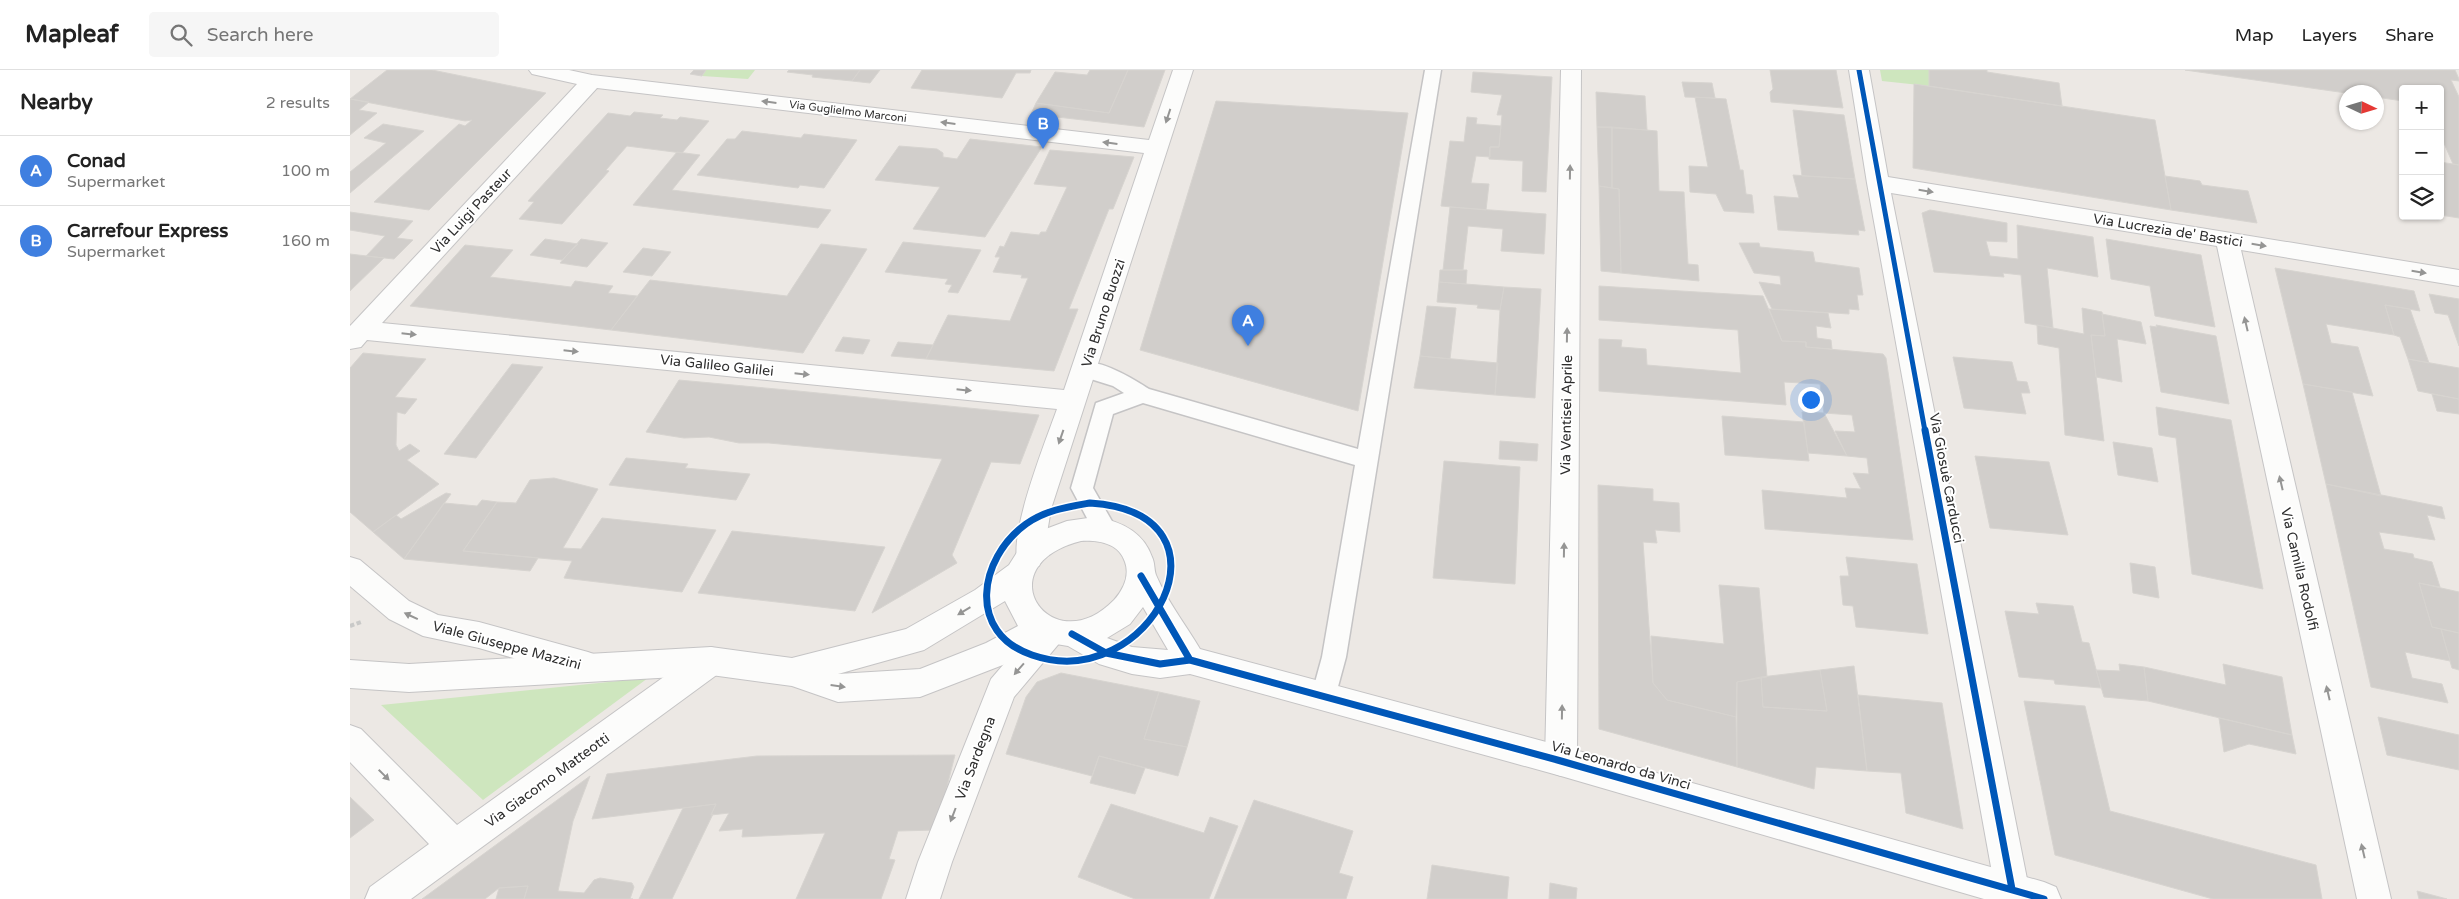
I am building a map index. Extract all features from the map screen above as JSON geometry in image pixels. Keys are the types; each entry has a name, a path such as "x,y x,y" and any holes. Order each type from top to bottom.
{"street":[{"name":"Via Guglielmo Marconi","path":"539,70 592,81 1158,148"},
{"name":"Via Bruno Buozzi","path":"1024,565 1037,509 1183,70"},
{"name":"Via Ventisei Aprile","path":"1561,761 1571,70"},
{"name":"Via Giosuè Carducci","path":"1859,70 1878,183 2012,889"},
{"name":"Via Luigi Pasteur","path":"355,336 592,81"},
{"name":"Via Lucrezia de' Bastici","path":"1878,183 2459,278"},
{"name":"Via Camilla Rodolfi","path":"2227,240 2374,899"},
{"name":"Via Galileo Galilei","path":"355,336 1074,401"},
{"path":"1141,576 1136,593 1126,609 1111,621 1092,630 1055,631 1028,618 1020,605 1016,590 1024,565 1045,542 1064,533 1085,529 1105,530 1120,537 1132,547 1139,561 1141,576 1190,660"},
{"name":"Viale Giuseppe Mazzini","path":"792,672 913,641 985,599 1024,565"},
{"name":"Viale Giuseppe Mazzini","path":"350,569 399,610 434,627 479,635 592,667"},
{"name":"Via Leonardo da Vinci","path":"1055,631 1106,653 1160,664 1190,660 1561,761 2044,899"},
{"name":"Viale Giuseppe Mazzini","path":"350,674 409,678 711,661 792,672 838,688 920,683 1055,631"},
{"name":"Via Sardegna","path":"923,899 935,862 1002,689 1055,631"},
{"name":"Via Giacomo Matteotti","path":"382,899 711,661"},
{"path":"350,740 455,847"}],"lane":[{"path":"1324,697 1334,657 1434,70"},
{"path":"1085,369 1120,380 1142,395 1367,460"},
{"path":"1105,530 1082,488 1104,410 1142,395"}],"green space":[{"path":"706,70 755,70 748,79 702,76"},
{"path":"1880,70 1929,70 1929,86 1882,81"},
{"path":"648,678 483,800 381,705"}],"building":[{"path":"387,70 432,70 546,93 429,210 374,202 459,124 465,126 472,120 465,121 350,99"},
{"path":"694,70 706,70 702,76 690,74"},
{"path":"789,70 860,70 852,81 812,77 813,75 787,72"},
{"path":"860,70 880,70 870,83 852,81"},
{"path":"922,70 1031,70 1030,73 1016,73 1002,98 911,88"},
{"path":"1090,70 1128,70 1109,113 1036,103 1055,72 1087,75"},
{"path":"1128,70 1165,70 1144,127 1031,114 1036,103 1109,113"},
{"path":"1770,70 1836,70 1843,108 1771,102 1770,92 1773,89"},
{"path":"1929,70 1987,70 1987,72 2059,83 2062,106 1929,86"},
{"path":"2185,70 2455,70 2459,81 2451,80 2459,97 2459,165 2453,164 2444,143 2444,85 2399,85 2399,100 2384,98 2384,85 2339,85 2339,92"},
{"path":"1473,72 1552,77 1546,192 1522,191 1523,161 1489,159 1490,147 1499,147 1502,115 1497,115 1502,95 1471,92"},
{"path":"1682,82 1712,83 1715,98 1685,97"},
{"path":"1914,84 2155,120 2171,210 1913,168"},
{"path":"1596,92 1645,96 1647,130 1597,127"},
{"path":"1695,97 1726,99 1740,170 1743,170 1746,194 1752,195 1754,213 1724,211 1716,194 1690,192 1689,166 1708,167"},
{"path":"350,99 369,102 359,110 377,113 350,135"},
{"path":"1216,101 1408,113 1358,411 1140,350"},
{"path":"1793,110 1844,115 1855,179 1802,176"},
{"path":"634,112 663,115 660,118 677,120 680,117 709,121 682,153 627,146 606,170 609,171 562,224 519,219 534,202 528,201 608,113 630,116"},
{"path":"1467,117 1477,118 1476,124 1501,126 1499,147 1490,147 1490,157 1476,156 1471,183 1489,184 1486,210 1441,206 1450,141 1464,142"},
{"path":"383,124 424,131 350,193 350,172 386,143 364,138"},
{"path":"1597,127 1612,127 1612,188 1599,186"},
{"path":"1612,127 1657,131 1659,191 1684,192 1688,264 1698,265 1699,281 1621,273 1619,189 1612,188"},
{"path":"742,131 801,138 804,134 857,140 824,188 800,185 798,188 697,175 727,139 735,139"},
{"path":"970,139 1042,147 985,237 913,229 940,187 875,180 899,146 937,149 943,153 943,157 957,159"},
{"path":"1050,150 1134,157 1113,209 1109,209 1069,309 1078,309 1054,371 926,359 948,315 1010,321 1028,278 1021,278 1022,275 993,272 1000,257 995,257 1000,246 1004,247 1011,232 1039,235 1041,232 1046,232 1067,187 1034,184"},
{"path":"677,152 700,155 672,190 831,210 818,228 633,205"},
{"path":"2444,163 2459,165 2459,218 2444,216"},
{"path":"1793,175 1855,179 1865,231 1858,230 1859,235 1778,230 1774,196 1799,198"},
{"path":"2165,176 2200,181 2202,185 2248,191 2257,223 2171,210"},
{"path":"1599,186 1619,189 1621,273 1601,271"},
{"path":"1450,207 1546,214 1544,254 1501,251 1503,229 1468,226 1463,270 1443,270"},
{"path":"1930,210 2007,223 2007,242 1986,241 1990,256 2018,259 2017,225 2093,237 2098,277 2047,268 2053,328 2025,323 2021,275 2003,273 2004,277 1934,272 1922,213"},
{"path":"350,212 413,221 397,238 413,240 394,259 366,256 385,236 350,230"},
{"path":"545,239 578,244 562,260 530,255"},
{"path":"581,239 608,243 587,267 560,263"},
{"path":"2106,239 2201,255 2215,327 2155,316 2150,286 2111,279"},
{"path":"903,242 981,250 958,293 948,292 952,285 945,284 948,279 885,272"},
{"path":"1739,243 1759,243 1760,247 1813,252 1815,262 1859,268 1863,295 1857,295 1859,310 1849,309 1849,314 1772,309 1759,282 1781,285 1780,276 1754,273"},
{"path":"821,244 867,249 803,353 611,330 650,280 787,296"},
{"path":"465,245 513,250 490,277 571,287 575,281 613,286 608,293 637,296 611,330 410,306"},
{"path":"643,248 671,252 652,276 623,272"},
{"path":"350,254 384,258 350,291"},
{"path":"2275,268 2414,291 2420,311 2385,305 2394,335 2326,324 2331,343 2358,347 2373,396 2303,384"},
{"path":"1440,270 1467,270 1466,284 1439,282"},
{"path":"1439,282 1504,287 1500,310 1477,308 1478,305 1437,302"},
{"path":"1599,286 1763,296 1782,341 1806,342 1806,347 1883,354 1886,358 1913,540 1765,529 1762,490 1847,498 1845,488 1861,489 1853,473 1869,474 1867,458 1847,456 1835,431 1855,432 1852,415 1824,413 1820,384 1784,382 1786,405 1599,391 1599,339 1622,340 1621,347 1646,349 1647,365 1741,373 1738,330 1599,320"},
{"path":"1504,287 1541,289 1535,398 1495,395 1500,310"},
{"path":"2429,294 2459,299 2459,346 2448,315 2435,313"},
{"path":"2385,305 2410,309 2429,363 2408,359 2400,337 2394,335"},
{"path":"1427,306 1456,308 1450,359 1420,356"},
{"path":"2082,308 2102,312 2105,336 2091,335 2104,441 2065,435 2059,348 2038,344 2037,325 2084,334"},
{"path":"1769,309 1828,313 1831,328 1816,326 1817,338 1831,340 1832,349 1806,347 1806,342 1782,341"},
{"path":"2102,314 2141,322 2146,344 2117,339 2122,382 2096,377 2091,335 2105,336"},
{"path":"2156,325 2216,336 2229,404 2161,392 2150,326 2157,327"},
{"path":"843,337 870,340 863,354 835,351"},
{"path":"898,342 933,345 926,359 891,356"},
{"path":"363,353 426,359 395,397 417,399 405,414 397,412 396,445 399,451 410,444 420,451 407,460 439,484 373,532 350,512 350,368"},
{"path":"1420,356 1498,363 1495,395 1414,388"},
{"path":"1953,357 2012,362 2017,381 2027,382 2030,393 2021,393 2026,414 1964,408"},
{"path":"2408,359 2459,368 2459,399 2418,391"},
{"path":"512,364 543,367 476,458 444,454"},
{"path":"679,380 1039,415 1020,464 991,462 952,555 957,563 872,613 942,459 769,443 739,443 709,437 684,438 646,432"},
{"path":"2303,384 2352,392 2381,496 2326,484"},
{"path":"2432,394 2459,399 2459,414 2437,411"},
{"path":"2156,407 2231,420 2263,589 2192,574 2176,438 2159,435"},
{"path":"1802,412 1824,413 1847,456 1808,453"},
{"path":"1722,416 1804,422 1809,461 1725,455"},
{"path":"1500,441 1538,444 1537,461 1499,459"},
{"path":"2113,442 2152,448 2158,482 2118,475"},
{"path":"1975,456 2049,462 2068,535 1990,528"},
{"path":"626,458 688,464 685,468 750,474 736,500 609,485"},
{"path":"1444,461 1520,467 1515,584 1433,578"},
{"path":"554,478 598,489 563,548 581,549 602,518 716,530 682,592 564,578 572,561 463,551 497,502 516,503 530,480"},
{"path":"2326,484 2442,507 2445,519 2427,515 2435,540 2379,532 2384,549 2413,554 2414,558 2432,562 2440,587 2419,583 2432,627 2441,629 2450,661 2405,652 2412,678 2442,684 2448,703 2371,687"},
{"path":"1598,485 1653,489 1653,501 1679,503 1680,532 1655,530 1657,543 1643,542 1653,683 1667,700 1736,717 1737,767 1599,729"},
{"path":"446,493 451,494 404,559 373,532 396,515 401,519"},
{"path":"482,500 497,502 463,551 538,558 530,571 404,559 444,503 477,506"},
{"path":"732,531 885,547 855,611 698,593"},
{"path":"1846,557 1917,564 1928,634 1856,627 1853,606 1843,605 1840,576 1849,576"},
{"path":"2130,563 2155,567 2159,598 2133,593"},
{"path":"2419,583 2459,592 2459,633 2432,627"},
{"path":"1719,585 1759,588 1767,677 1737,682 1736,717 1667,700 1653,683 1651,636 1724,644"},
{"path":"2036,603 2073,606 2082,642 2089,643 2101,688 2055,684 2054,680 2019,677 2005,611 2039,614"},
{"path":"2441,629 2459,633 2459,670 2452,668"},
{"path":"2119,664 2144,667 2148,701 2104,697 2096,670 2120,671"},
{"path":"2223,664 2282,677 2292,735 2148,701 2144,667 2226,685"},
{"path":"1854,666 1867,771 1816,767 1814,789 1737,767 1737,682 1761,677 1763,707 1827,711 1820,670"},
{"path":"1820,670 1827,711 1763,707 1761,677"},
{"path":"1061,673 1159,692 1144,739 1187,747 1178,776 1099,756 1092,776 1006,754 1026,697 1037,682"},
{"path":"1159,692 1200,701 1187,747 1144,739"},
{"path":"1858,695 1942,703 1963,829 1906,813 1901,773 1867,771"},
{"path":"2024,701 2085,706 2110,811 2316,865 2322,899 2213,899 2055,855"},
{"path":"2378,717 2459,735 2459,770 2387,755"},
{"path":"2219,718 2292,735 2296,754 2249,744 2224,752"},
{"path":"955,755 936,830 898,831 889,859 895,860 881,899 796,899 825,833 742,837 743,829 719,831 729,813 711,815 716,804 592,819 607,774 757,756"},
{"path":"1099,756 1145,768 1135,794 1090,783"},
{"path":"590,776 573,821 558,891 584,893 594,880 600,878 632,883 634,887 630,899 524,899 528,886 499,888 485,899 422,899"},
{"path":"350,797 374,820 350,838"},
{"path":"1254,800 1353,831 1339,873 1353,877 1346,899 1214,899"},
{"path":"716,804 672,899 639,899 683,808"},
{"path":"1111,804 1204,833 1210,817 1238,826 1209,899 1135,899 1078,877"},
{"path":"1432,865 1509,877 1507,899 1427,899"},
{"path":"1550,883 1577,888 1576,899 1549,899"},
{"path":"528,886 524,899 496,899 499,888"},
{"path":"2417,891 2447,899 2419,899"}],"cycle path":[{"path":"1859,70 1878,183 2012,889"},
{"path":"1090,503 1118,506 1132,510 1144,517 1164,538 1172,562 1169,586 1158,610 1141,631 1118,648 1093,658 1067,662 1046,659 1013,647 1004,641 997,632 988,611 986,594 988,577 994,562 1002,548 1013,535 1041,515 1069,506 1090,503"},
{"path":"1141,576 1190,660"},
{"path":"1072,634 1106,653 1160,664 1190,660 1561,761 2044,899"}],"place":[{"name":"Carrefour Express","path":"1043,149"},
{"name":"Conad","path":"1248,346"}]}
